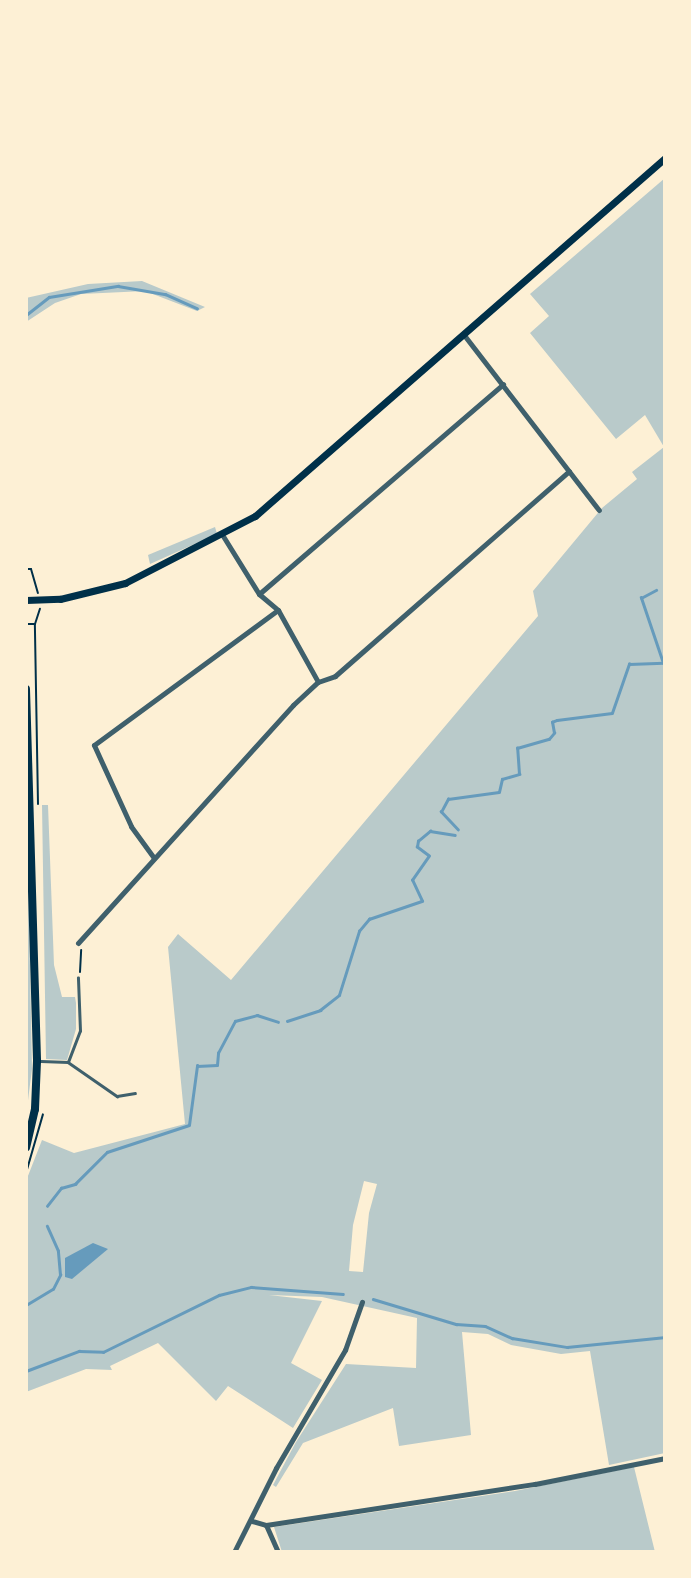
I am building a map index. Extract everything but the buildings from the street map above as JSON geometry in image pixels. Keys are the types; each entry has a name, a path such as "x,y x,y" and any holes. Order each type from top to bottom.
{"main road":[{"path":"26,600 38,601 125,583 223,536 285,491 665,158"},
{"path":"26,689 37,1061 35,1109 26,1147"}],"street":[{"path":"464,335 599,510"},
{"path":"260,594 503,384"},
{"path":"78,943 318,682 335,676 569,471"},
{"path":"223,536 260,594 278,610 318,682"},
{"path":"154,858 131,826 94,745 278,610"},
{"path":"234,1552 252,1521 276,1468 352,1336 362,1302"},
{"path":"252,1521 266,1525 535,1484 665,1458"},
{"path":"266,1525 278,1552"}],"lane":[{"path":"68,1062 80,1031 78,978"},
{"path":"37,1061 68,1062 117,1096 135,1094"}],"path":[{"path":"26,569 31,569 38,586 41,614 35,624 26,624"},
{"path":"78,943 83,953 78,978"}],"shaded area":[{"path":"665,178 665,1453 609,1465 590,1351 561,1354 511,1345 488,1334 462,1332 471,1435 399,1446 393,1408 303,1443 276,1487 273,1485 296,1442 346,1364 416,1368 417,1318 322,1297 269,1295 322,1301 291,1363 322,1380 293,1428 228,1386 216,1401 158,1343 110,1366 112,1370 86,1369 26,1392 26,1181 42,1140 74,1153 185,1124 168,947 178,934 231,980 538,616 533,591 602,508 637,479 632,472 664,447 645,415 616,439 530,333 549,316 530,294","holes":["364,1181 377,1184 369,1213 363,1272 349,1271 353,1225"]},
{"path":"142,281 205,307 197,311 145,291 81,294 55,303 26,322 26,298 88,284"},
{"path":"215,527 217,534 150,564 148,555"},
{"path":"26,760 32,1069 26,1116"},
{"path":"42,805 48,805 54,965 62,997 75,997 76,1003 76,1029 67,1060 46,1059"},
{"path":"634,1467 655,1552 282,1552 274,1527 515,1491"}],"water":[{"path":"93,1243 108,1249 72,1279 65,1277 65,1258"}],"waterway":[{"path":"26,315 49,297 118,286 165,294 197,308"},
{"path":"458,830 441,812 448,799 499,792 502,779 519,774 517,748 549,739 554,733 552,722 557,720 612,713 629,664 663,663 641,598 656,590"},
{"path":"287,1021 320,1010 339,995 359,931 369,919 422,901 412,880 429,856 417,847 418,841 430,831 455,835"},
{"path":"47,1206 61,1188 75,1184 107,1152 189,1125 197,1066 217,1065 218,1053 235,1021 257,1015 278,1022"},
{"path":"26,1305 53,1289 60,1275 58,1251 47,1226"},
{"path":"26,1371 79,1351 103,1352 219,1295 251,1287 343,1294"},
{"path":"373,1299 456,1324 485,1326 512,1338 567,1347 665,1337"}]}
